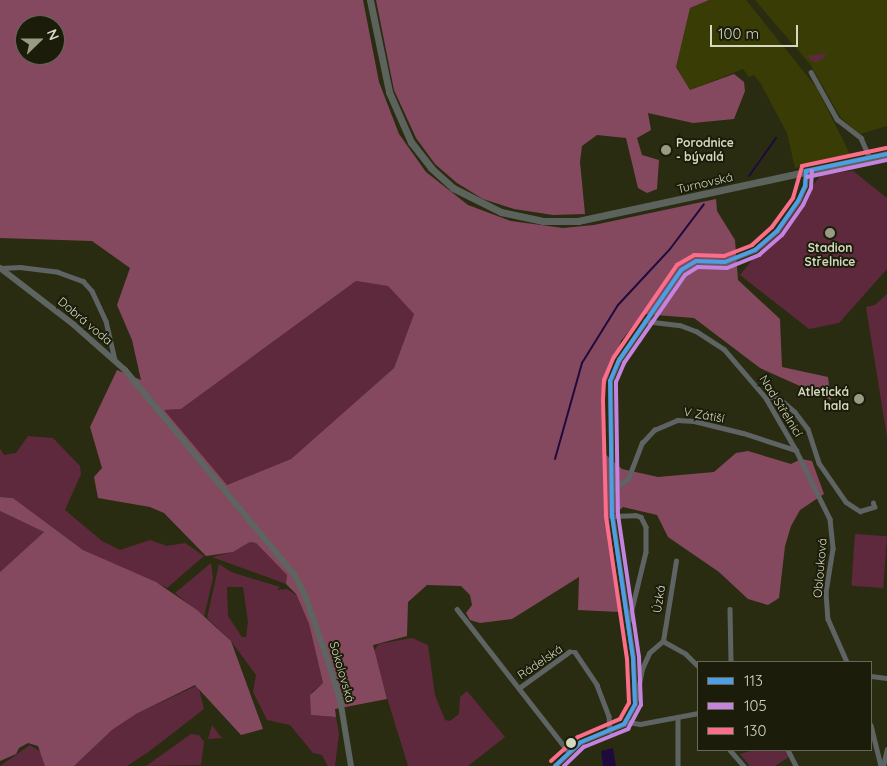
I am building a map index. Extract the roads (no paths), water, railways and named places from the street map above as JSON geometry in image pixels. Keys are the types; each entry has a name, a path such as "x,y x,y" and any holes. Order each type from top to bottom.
{"main road":[{"name":"Turnovská","path":"370,0 391,101 418,152 438,175 467,197 491,208 526,218 563,222 593,219 887,154"}],"street":[{"path":"812,72 838,120 861,138 870,158"},
{"path":"635,704 628,624 612,516 610,381 619,360 681,270 696,261 726,262 755,250 777,231 798,202 805,186 806,171"},
{"name":"Dobrá voda","path":"1,268 20,266 58,272 83,281 106,321 115,360"},
{"name":"Dobrá voda","path":"1,268 115,360"},
{"name":"Nad Střelnicí","path":"645,321 680,325 696,330 724,349 748,373 766,398 796,450"},
{"name":"Sokolovská","path":"115,360 279,555 301,587 340,699 350,766"},
{"path":"766,398 779,398 795,412 808,429 819,463 846,502 860,511 874,507 873,503"},
{"name":"V Zátiší","path":"612,490 628,479 642,443 654,430 677,420 694,421 743,433 796,450"},
{"name":"Oblouková","path":"796,450 830,518 833,548 826,592 828,619 847,661"},
{"path":"612,516 635,514 640,517 646,527 646,552 628,624"},
{"name":"Úzká","path":"663,641 676,561"},
{"name":"Rádelská","path":"457,609 568,751"},
{"path":"730,609 731,661"},
{"path":"628,722 641,690 642,669 650,653 663,641 686,654 697,665"},
{"name":"Rádelská","path":"519,688 569,652 575,652 583,660 605,702 610,731"},
{"path":"872,676 887,678"},
{"path":"555,766 568,751 628,722 640,724 697,713"},
{"path":"678,717 678,766"},
{"path":"872,729 882,766"},
{"path":"882,766 887,749"},
{"path":"731,751 744,766"},
{"path":"788,751 796,766"}],"waterway":[{"path":"749,176 776,138"},
{"path":"555,459 582,363 618,305 670,249 704,204"}],"place":[{"name":"Porodnice - bývalá","path":"666,150"},
{"name":"Stadion Střelnice","path":"830,233"},
{"name":"Atletická hala","path":"859,399"}]}
